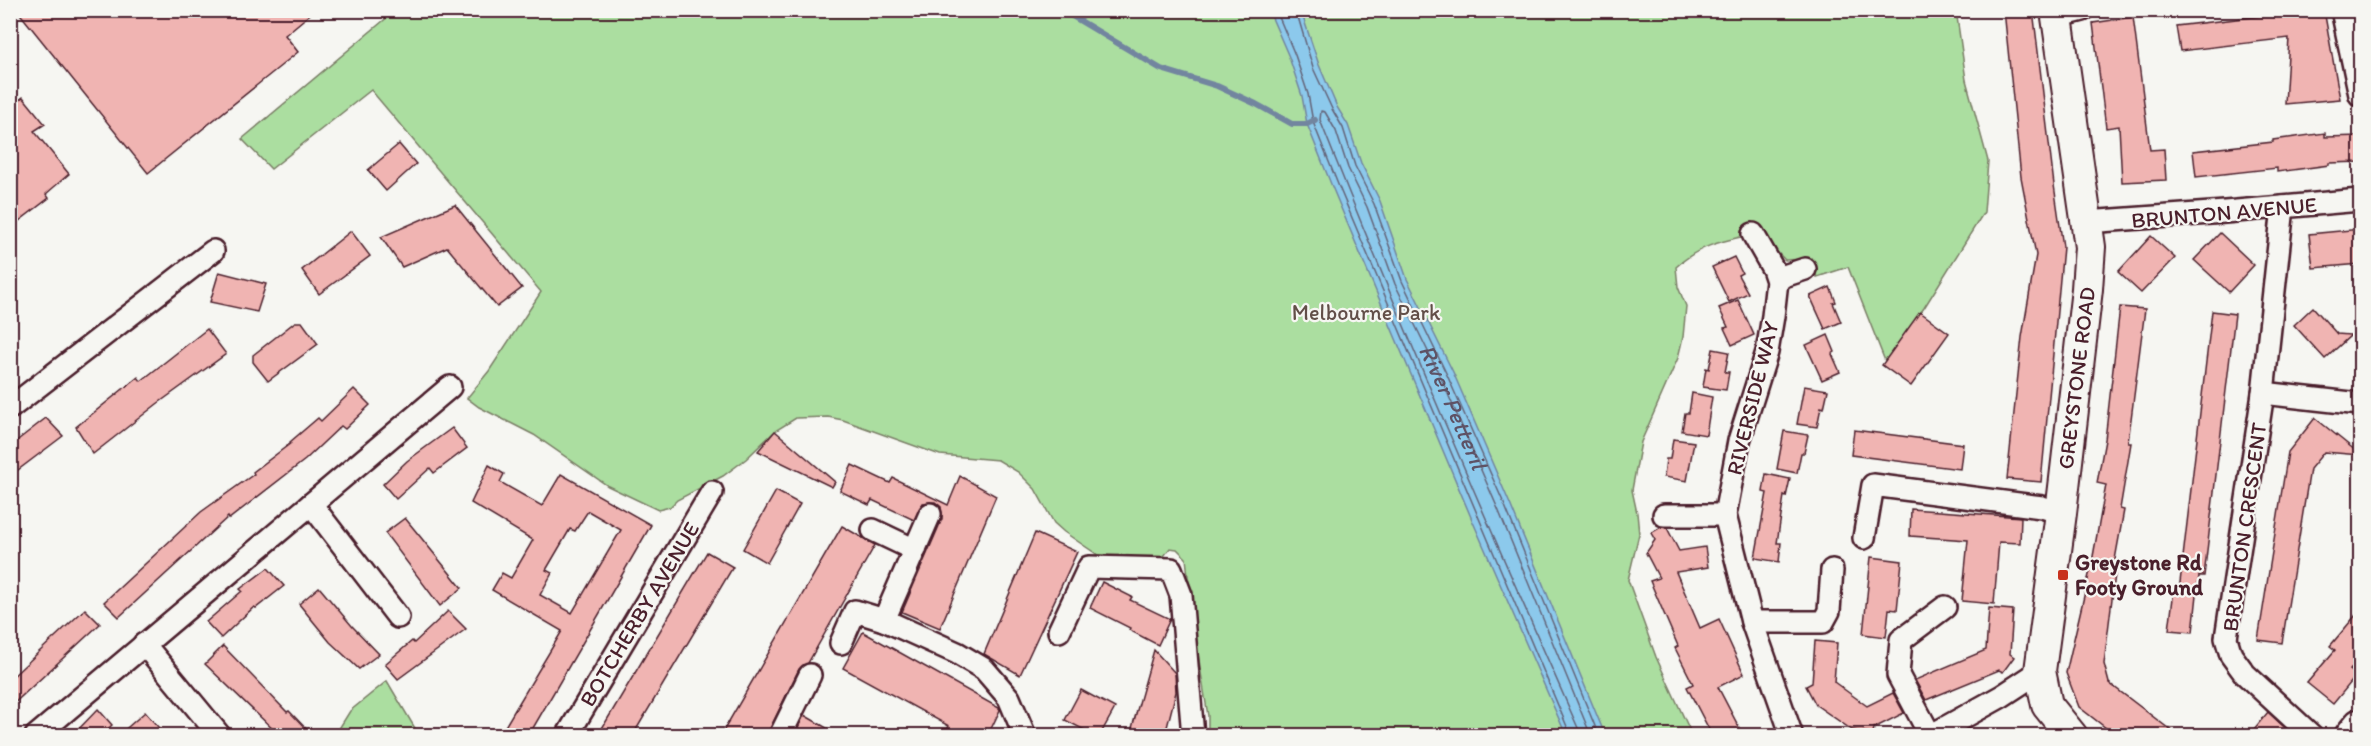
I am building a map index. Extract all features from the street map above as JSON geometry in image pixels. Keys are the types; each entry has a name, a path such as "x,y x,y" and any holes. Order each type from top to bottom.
{"main road":[{"path":"2352,735 2361,726"}],"street":[{"path":"2342,10 2361,95"},
{"name":"GREYSTONE ROAD","path":"2065,13 2090,247 2061,513 2040,672 2047,705 2072,735"},
{"name":"BRUNTON AVENUE","path":"2086,222 2361,200"},
{"name":"BRUNTON CRESCENT","path":"2283,207 2263,393 2226,638 2231,655 2245,674 2312,735"},
{"path":"1754,234 1777,281 1804,269"},
{"path":"10,408 213,251"},
{"name":"RIVERSIDE WAY","path":"1777,281 1767,352 1740,441 1725,515 1752,622 1792,735"},
{"path":"36,735 450,387"},
{"name":"BRUNTON CRESCENT","path":"2263,393 2361,404"},
{"path":"1864,538 1873,485 2042,507 2061,513"},
{"name":"BOTCHERBY AVENUE","path":"567,735 712,492"},
{"path":"311,504 398,617"},
{"path":"884,620 930,514"},
{"path":"1664,515 1725,515"},
{"path":"873,530 915,550"},
{"path":"1059,631 1089,567 1171,569 1181,595 1193,735"},
{"path":"1752,622 1823,622 1829,611 1832,570"},
{"path":"1945,607 1901,640 1898,675 1930,735 2002,696 2040,672"},
{"path":"841,643 855,611 884,620 957,653 984,669 1009,698 1025,735"},
{"path":"144,644 220,735"},
{"path":"780,735 810,675"}],"green space":[{"name":"Melbourne Park","path":"1956,10 1966,80 1988,161 1984,212 1924,308 1885,361 1848,267 1817,277 1808,259 1785,260 1758,233 1705,248 1676,267 1678,287 1686,306 1683,337 1678,358 1641,442 1632,490 1639,534 1628,580 1656,657 1692,735 1208,736 1208,716 1193,623 1186,558 1177,549 1170,548 1164,556 1145,560 1116,559 1098,555 1054,523 1035,489 1018,472 998,460 940,455 843,420 828,417 796,418 775,431 746,459 723,476 677,500 670,507 658,510 608,486 534,435 479,407 467,398 489,371 541,292 371,90 271,169 242,139 395,11"},
{"path":"387,681 419,735 335,735 350,711"}],"water":[{"name":"River Petteril","path":"1269,11 1301,11 1319,65 1337,107 1348,125 1361,163 1380,201 1407,279 1453,372 1605,735 1566,735 1473,522 1333,189 1307,124 1302,96 1289,57"}],"building":[{"path":"17,10 315,10 285,35 298,52 148,173"},
{"path":"2004,10 2033,10 2063,247 2041,482 2007,479 2022,337 2036,255 2021,177"},
{"path":"2286,10 2324,10 2340,99 2285,104 2289,38 2180,51 2176,26 2287,13"},
{"path":"2133,17 2150,150 2164,149 2166,180 2122,182 2119,126 2106,128 2093,23"},
{"path":"23,97 45,124 34,131 69,174 46,194 49,198 10,228 10,107"},
{"path":"2325,133 2325,137 2361,136 2361,162 2329,163 2329,165 2277,172 2277,168 2196,177 2193,151 2273,142 2273,140"},
{"path":"399,144 416,164 386,191 368,170"},
{"path":"455,205 522,288 497,307 447,247 402,267 381,237"},
{"path":"2361,229 2361,264 2313,268 2309,234"},
{"path":"351,231 370,256 319,294 302,270"},
{"path":"2220,233 2254,265 2229,292 2194,260"},
{"path":"2151,236 2175,258 2141,293 2118,272"},
{"path":"1734,257 1742,273 1738,275 1748,293 1729,302 1712,267"},
{"path":"219,272 266,284 257,312 210,302"},
{"path":"1830,287 1836,302 1833,303 1841,322 1825,329 1810,296"},
{"path":"1738,300 1754,335 1732,345 1724,328 1728,327 1719,308"},
{"path":"2120,307 2145,309 2128,443 2131,443 2120,509 2124,510 2114,565 2116,566 2104,664 2109,683 2177,735 2115,735 2079,707 2066,673 2092,562 2106,485 2097,483 2105,440"},
{"path":"2313,307 2337,334 2351,335 2325,359 2294,325"},
{"path":"2212,311 2235,314 2204,576 2199,576 2193,632 2169,630 2174,590 2179,591"},
{"path":"1920,312 1949,333 1911,386 1882,365"},
{"path":"295,322 302,322 318,344 268,381 253,362 253,355"},
{"path":"207,329 226,354 93,454 76,427 138,377 141,381"},
{"path":"1828,335 1835,352 1832,354 1840,372 1822,380 1806,345"},
{"path":"1713,349 1729,352 1725,372 1729,372 1726,390 1703,387 1706,368 1709,369"},
{"path":"1804,386 1828,390 1824,408 1821,407 1817,427 1797,424"},
{"path":"354,389 370,405 345,429 341,426 305,460 229,519 228,517 119,617 104,602 201,512 254,474 253,472 291,443 318,418 321,421"},
{"path":"1692,393 1712,397 1706,435 1682,431 1685,413 1689,413"},
{"path":"46,418 63,436 10,476 10,446"},
{"path":"2315,418 2361,455 2324,452 2310,469 2282,643 2258,640 2288,452"},
{"path":"452,428 467,448 434,473 430,468 396,499 383,484 407,461"},
{"path":"1854,430 1963,444 1960,469 1851,455"},
{"path":"775,431 835,482 832,487 758,451"},
{"path":"1784,431 1808,435 1797,473 1777,469"},
{"path":"1673,439 1694,442 1687,481 1664,477 1666,459 1670,459"},
{"path":"489,465 504,474 500,482 542,506 561,474 651,525 529,735 500,735 562,631 492,590 502,573 511,578 533,540 471,503","holes":["588,511 621,530 572,613 540,595 552,573 546,570 570,529 575,531"]},
{"path":"852,465 890,483 893,478 948,505 960,476 996,496 940,628 902,612 942,519 941,507 935,502 923,503 914,520 872,500 869,505 840,491"},
{"path":"1766,474 1790,479 1786,497 1784,496 1777,543 1781,543 1779,562 1755,558 1767,493 1763,492"},
{"path":"776,491 800,504 767,563 743,549"},
{"path":"1911,509 2021,517 2020,543 1999,542 1994,604 1962,601 1968,540 1910,536"},
{"path":"405,518 462,588 440,606 385,533"},
{"path":"842,526 875,545 808,663 799,669 767,735 721,735"},
{"path":"1661,527 1667,528 1679,551 1705,547 1708,567 1676,572 1700,628 1719,619 1744,674 1718,687 1743,735 1712,735 1687,687 1693,684 1675,648 1678,646 1650,581 1659,578 1646,553 1655,540 1651,533"},
{"path":"1035,533 1077,552 1020,675 984,654"},
{"path":"707,552 733,567 633,735 598,735"},
{"path":"1871,557 1902,561 1897,610 1889,609 1886,637 1863,634"},
{"path":"268,568 284,586 256,608 254,607 221,638 206,622 242,591 240,589"},
{"path":"1102,582 1132,597 1130,600 1170,619 1158,645 1090,608"},
{"path":"319,587 379,654 359,669 330,642 299,604"},
{"path":"1989,608 2013,610 2010,654 2014,657 2003,672 1999,670 1926,700 1915,680 1986,650"},
{"path":"85,609 100,624 10,707 10,679"},
{"path":"2361,609 2361,657 2350,670 2357,675 2333,704 2307,683 2335,650 2330,646"},
{"path":"448,611 466,629 398,679 385,664 412,641 414,643"},
{"path":"863,632 999,708 988,735 944,735 949,726 843,668"},
{"path":"1815,641 1837,643 1834,682 1867,706 1893,693 1904,713 1874,728 1873,733 1852,730 1816,705 1806,686 1812,683"},
{"path":"223,646 312,735 279,735 205,664"},
{"path":"1154,650 1175,673 1176,692 1165,735 1130,735"},
{"path":"1081,690 1115,708 1100,735 1094,735 1065,720"},
{"path":"98,709 112,725 102,735 73,735"},
{"path":"145,712 165,735 119,735"},
{"path":"2268,712 2293,735 2249,735"},
{"path":"804,715 839,735 794,735"}],"waterway":[{"path":"1062,10 1161,69 1217,86 1292,124 1307,124 1315,120"}],"place":[{"name":"Greystone Rd Footy Ground","path":"2063,575"}]}
